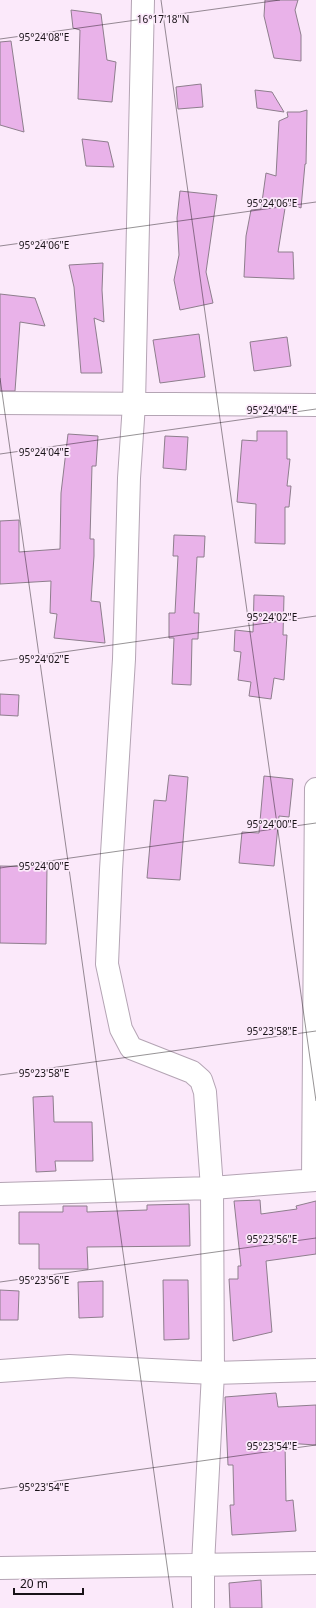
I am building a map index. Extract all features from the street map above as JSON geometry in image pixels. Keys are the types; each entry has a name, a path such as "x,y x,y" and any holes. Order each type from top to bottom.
{"street":[{"path":"142,0 134,404 129,478 124,659 111,870 107,964 121,1029 132,1048 192,1072 201,1080 204,1092 212,1188 213,1373 203,1564 204,1608"},
{"path":"0,403 316,406"},
{"path":"0,1194 212,1188 315,1180 316,789"},
{"path":"0,1371 69,1366 213,1373 316,1370"},
{"path":"0,1568 316,1563"}],"building":[{"path":"265,0 298,0 295,10 301,35 301,61 274,58 264,16"},
{"path":"71,10 101,14 107,60 116,62 112,102 78,99 80,30 73,28"},
{"path":"11,41 24,132 0,125 0,42"},
{"path":"201,84 203,107 178,109 176,87"},
{"path":"255,90 272,92 284,112 257,108"},
{"path":"307,110 306,164 301,208 286,202 278,252 293,252 294,279 244,277 246,236 251,210 261,209 266,173 276,176 279,121 288,117 287,112 300,112"},
{"path":"82,139 108,142 114,167 86,166"},
{"path":"180,191 217,195 206,272 213,303 180,310 174,280 179,255 177,218"},
{"path":"103,263 102,290 104,322 94,318 102,373 81,373 74,287 69,265"},
{"path":"0,294 35,298 45,326 20,322 15,391 0,391"},
{"path":"199,334 205,377 160,383 153,340"},
{"path":"287,337 291,366 254,371 250,342"},
{"path":"257,431 287,431 287,459 290,459 287,486 291,486 289,507 285,507 285,544 255,543 256,504 237,502 242,440 257,441"},
{"path":"68,434 98,436 96,466 92,466 90,539 94,539 94,556 91,601 100,602 105,643 54,638 57,614 50,613 51,581 0,584 0,521 19,520 19,552 60,549 61,493"},
{"path":"165,436 188,437 186,470 163,468"},
{"path":"174,535 205,536 204,557 197,557 194,613 199,613 198,639 192,639 191,685 172,684 174,638 169,638 169,613 175,613 178,556 173,556"},
{"path":"254,595 284,596 283,635 287,635 284,680 274,678 271,699 249,696 251,682 238,680 241,652 234,651 235,630 253,632"},
{"path":"0,694 19,695 18,716 0,715"},
{"path":"169,775 188,777 180,880 147,878 154,800 166,801"},
{"path":"264,776 293,779 289,817 279,816 274,866 239,863 242,832 259,833"},
{"path":"0,866 47,867 46,944 0,943"},
{"path":"53,1096 54,1122 92,1122 93,1161 55,1161 56,1171 36,1172 33,1097"},
{"path":"260,1200 261,1214 297,1209 296,1206 316,1201 316,1254 266,1261 272,1332 233,1341 229,1279 238,1279 238,1266 241,1266 234,1201"},
{"path":"189,1204 190,1246 87,1247 88,1269 39,1269 39,1244 19,1244 19,1212 63,1212 63,1206 87,1206 87,1212 147,1210 147,1205"},
{"path":"163,1280 188,1280 189,1339 164,1340"},
{"path":"103,1281 103,1317 79,1318 78,1282"},
{"path":"0,1290 19,1291 18,1320 0,1320"},
{"path":"276,1393 278,1407 316,1405 316,1445 285,1443 286,1501 293,1500 296,1531 232,1535 230,1505 234,1505 233,1465 228,1465 225,1397"},
{"path":"261,1580 262,1608 230,1608 229,1583"}]}
